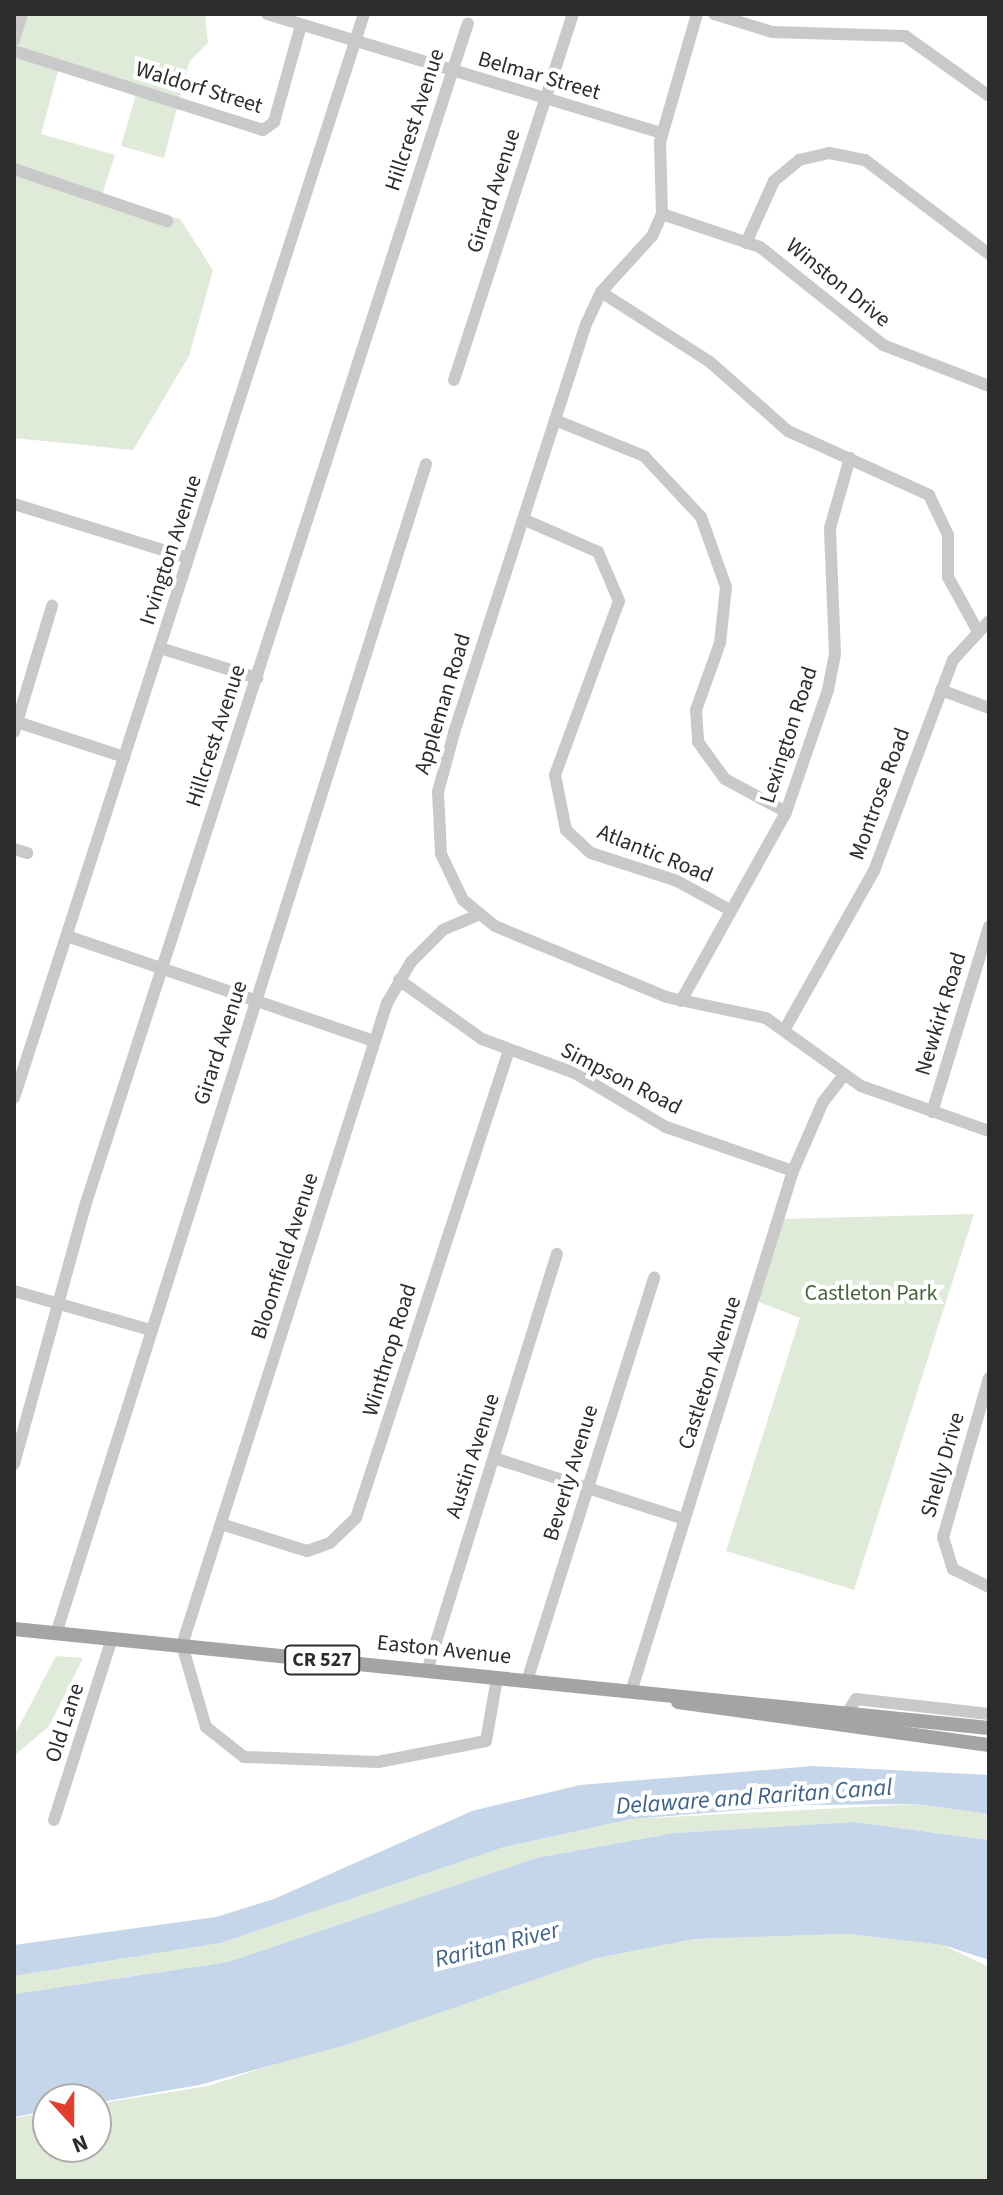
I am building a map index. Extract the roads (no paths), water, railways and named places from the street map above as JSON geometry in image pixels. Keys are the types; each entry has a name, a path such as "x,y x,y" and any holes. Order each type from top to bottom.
{"main road":[{"name":"Easton Avenue","path":"14,1629 989,1728"},
{"name":"Easton Avenue","path":"631,1692 843,1729 989,1745"}],"street":[{"path":"14,40 22,14"},
{"name":"Belmar Street","path":"267,14 662,133"},
{"name":"Irvington Avenue","path":"14,1098 364,14"},
{"name":"Girard Avenue","path":"454,380 573,14"},
{"path":"662,214 662,133 697,14"},
{"path":"714,14 772,32 905,36 989,96"},
{"name":"Hillcrest Avenue","path":"14,1464 56,1328 55,1306 468,23"},
{"name":"Waldorf Street","path":"14,51 263,130 274,122 301,25"},
{"path":"746,243 774,181 799,160 829,153 865,160 989,254"},
{"path":"14,169 167,221"},
{"name":"Winston Drive","path":"662,214 746,243 790,264 883,345 989,386"},
{"name":"Appleman Road","path":"478,915 441,854 438,792 555,420 601,292 652,236 662,214"},
{"path":"601,292 710,362 788,431 914,482 935,502 948,535 948,577 976,628 989,621"},
{"path":"555,420 644,456 701,517 726,587 720,643 696,710 698,742 725,779 786,812"},
{"name":"Lexington Road","path":"681,1001 786,812 833,666 830,528 850,458"},
{"name":"Girard Avenue","path":"56,1634 426,464"},
{"path":"14,504 188,558"},
{"name":"Atlantic Road","path":"523,519 598,552 619,601 555,775 566,830 591,853 677,881 730,910"},
{"path":"52,606 15,725 124,757"},
{"name":"Montrose Road","path":"786,1027 874,871 941,690 976,628"},
{"path":"160,648 257,678"},
{"path":"941,690 989,708"},
{"path":"478,915 530,943 681,1001 786,1027 844,1075 932,1112 989,1131"},
{"name":"Bloomfield Avenue","path":"182,1645 374,1041 399,980 443,930 478,915"},
{"name":"Newkirk Road","path":"932,1112 989,927"},
{"path":"67,936 374,1041"},
{"name":"Simpson Road","path":"399,980 451,1022 509,1049 575,1073 666,1127 793,1171"},
{"name":"Winthrop Road","path":"221,1524 307,1551 330,1543 356,1518 509,1049"},
{"name":"Castleton Avenue","path":"631,1692 793,1171 823,1102 844,1075"},
{"name":"Austin Avenue","path":"427,1671 557,1254"},
{"name":"Beverly Avenue","path":"527,1681 654,1278"},
{"path":"14,1291 55,1306 151,1330"},
{"name":"Shelly Drive","path":"989,1378 943,1537 953,1569 989,1587"},
{"path":"494,1458 684,1519"},
{"name":"Old Lane","path":"54,1820 112,1638"},
{"path":"182,1645 206,1727 244,1757 378,1762 486,1741 497,1678"},
{"path":"843,1729 845,1712 856,1699 989,1714"},
{"path":"933,1739 940,1723"}],"water":[{"name":"Delaware and Raritan Canal","path":"813,1766 989,1775 989,1814 916,1804 804,1805 632,1819 504,1847 221,1943 14,1976 14,1945 216,1917 274,1899 472,1811 580,1785"},
{"name":"Raritan River","path":"854,1822 989,1840 989,1960 943,1945 848,1934 695,1939 597,1958 349,2044 199,2085 112,2100 112,2083 32,2083 32,2114 14,2117 14,1994 228,1962 536,1858 673,1833"}],"park label":[{"name":"Castleton Park","path":"871,1294"}]}
